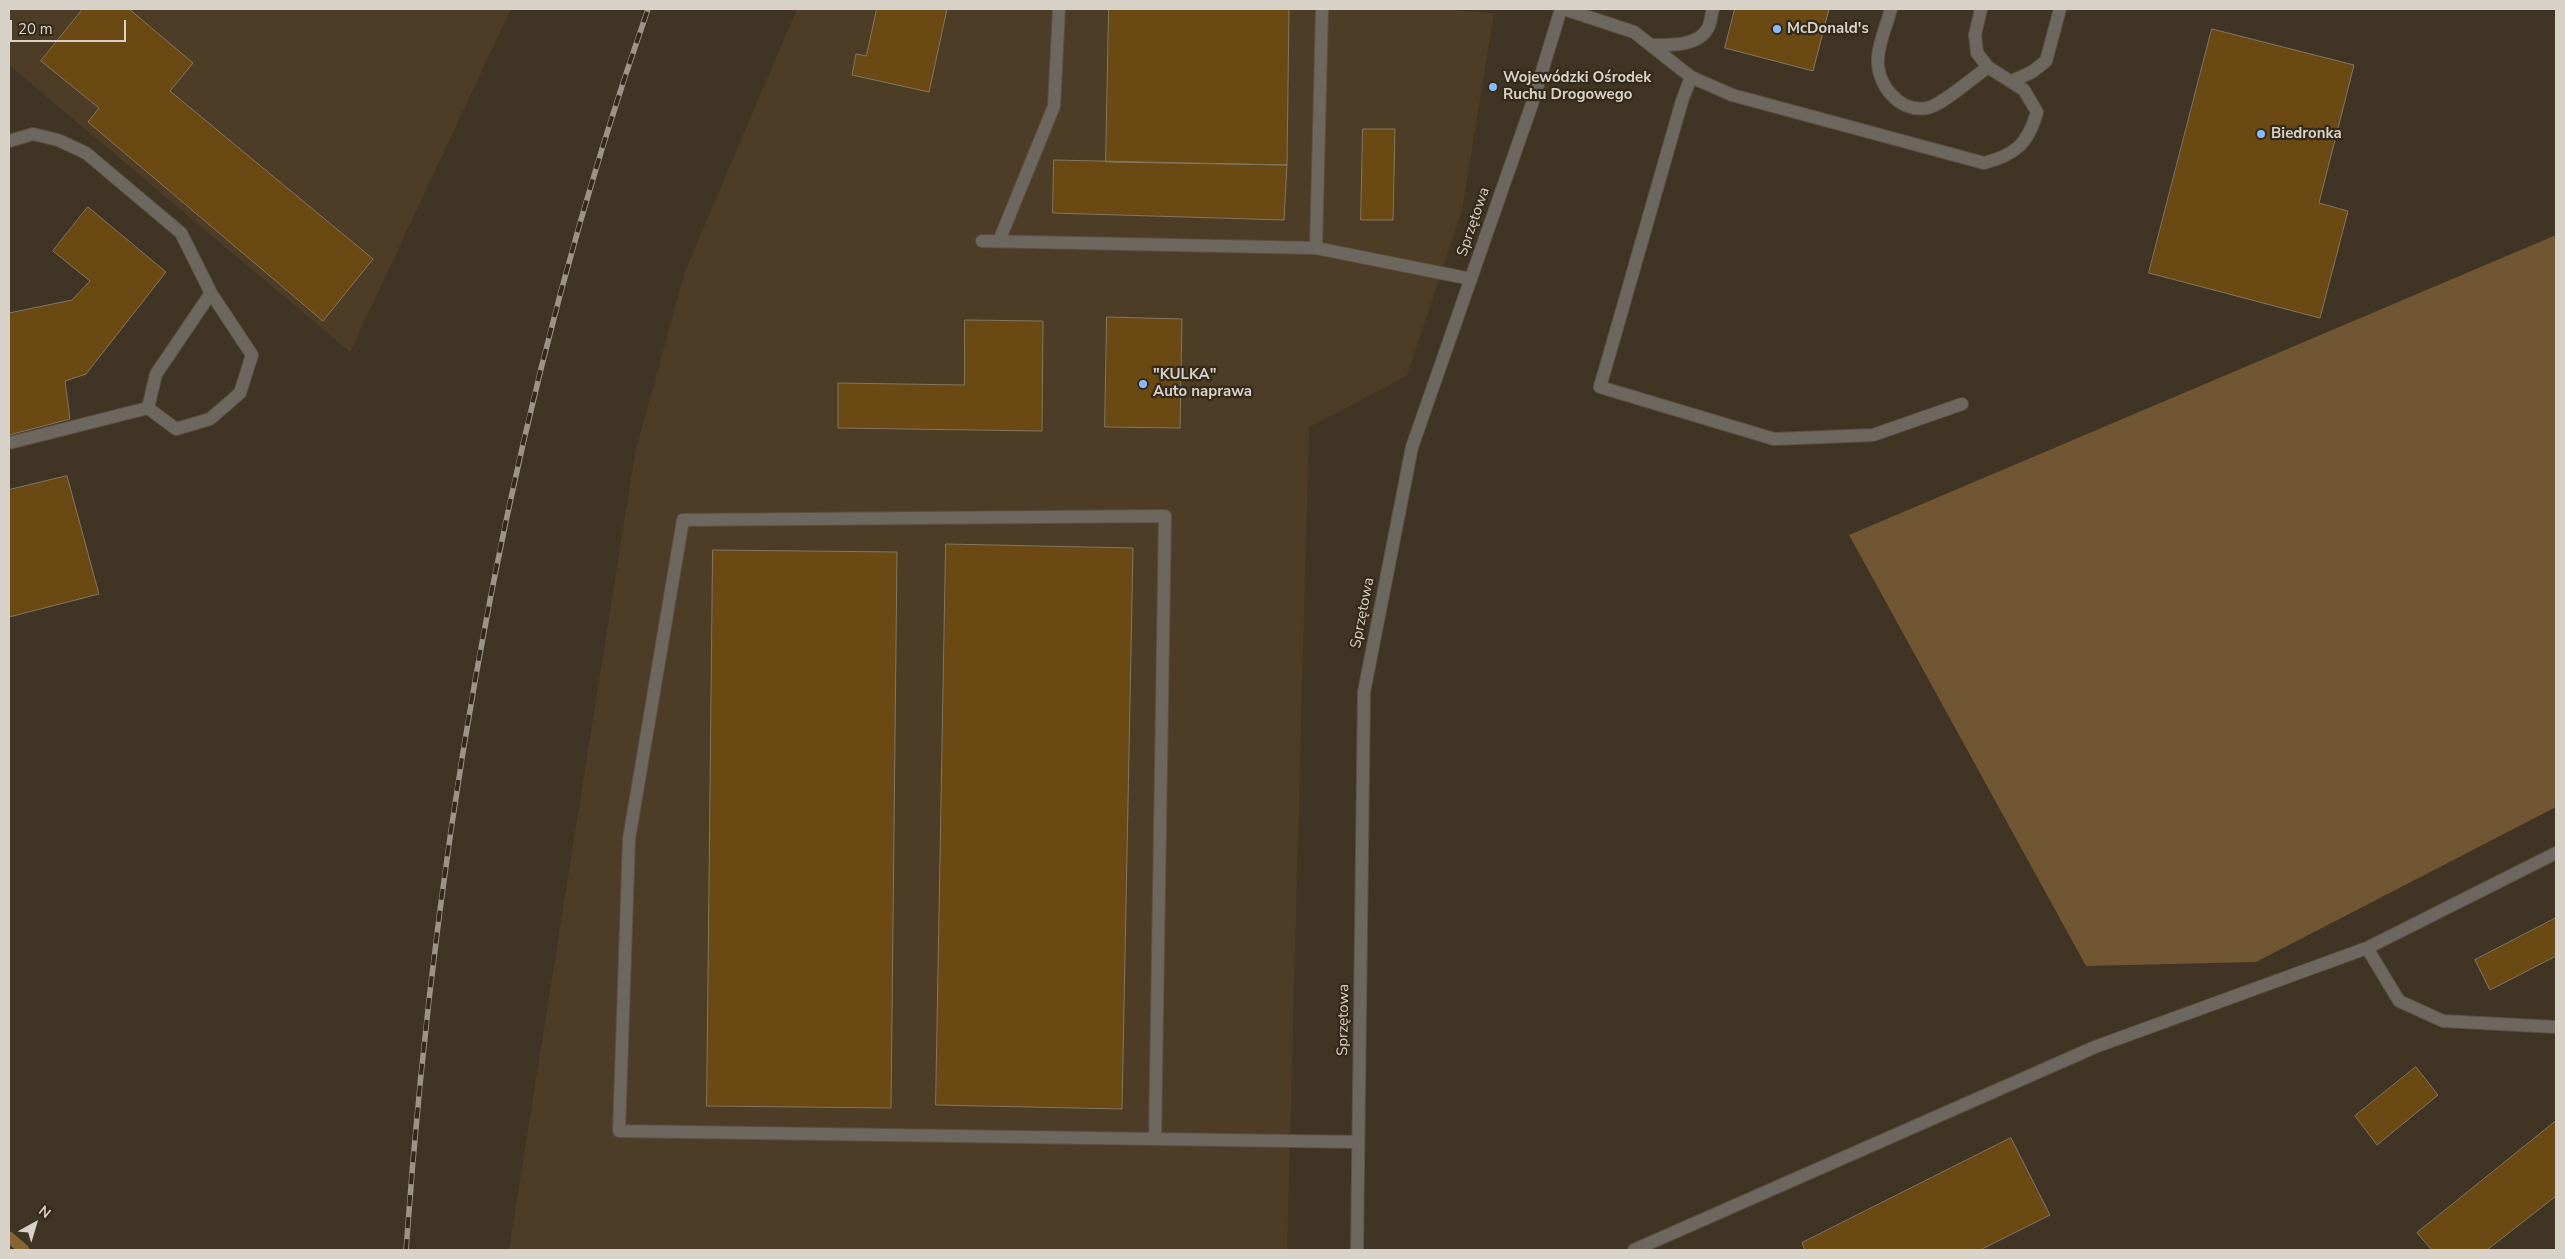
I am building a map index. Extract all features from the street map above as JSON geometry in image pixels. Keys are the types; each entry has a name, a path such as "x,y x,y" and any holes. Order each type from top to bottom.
{"street":[{"path":"999,241 1054,106 1059,9"},
{"path":"1316,248 1322,9"},
{"path":"1562,9 1634,32 1691,77 1732,95 1984,163 2005,158 2021,145 2032,127 2037,112 2024,90 1988,67 1978,52 1975,34 1981,9"},
{"name":"Sprzętowa","path":"1357,1250 1364,692 1412,446 1532,104 1562,9"},
{"path":"1651,45 1679,45 1701,36 1708,28 1713,9"},
{"path":"1890,9 1878,58 1881,76 1889,96 1908,106 1928,108 1943,100 1988,67"},
{"path":"2012,81 2032,72 2046,61 2060,9"},
{"path":"1691,77 1682,101 1600,387 1774,439 1874,435 1962,404"},
{"path":"9,141 32,134 58,140 86,153 182,233 211,293 252,355 240,393 210,419 176,429 148,408"},
{"path":"982,240 1316,248 1471,279"},
{"path":"148,408 156,374 211,293"},
{"path":"9,443 148,408"},
{"path":"1154,1139 1165,516 684,520 629,839 619,1131 1154,1139 1358,1142"},
{"path":"1634,1250 2095,1047 2367,948 2556,853"},
{"path":"2367,948 2399,1001 2443,1021 2556,1026"}],"shaded area":[{"path":"9,9 511,9 350,352 9,65"},
{"path":"797,9 1438,9 1494,13 1462,210 1407,376 1309,427 1287,1250 509,1250 635,453 685,271"},
{"path":"2556,235 2556,807 2256,962 2086,966 1849,535"}],"building":[{"path":"83,9 129,9 193,63 170,91 373,259 323,321 88,122 99,108 41,61"},
{"path":"877,9 947,9 929,92 852,75 856,54 866,56"},
{"path":"1109,9 1289,9 1287,165 1106,162"},
{"name":"McDonald's","path":"1735,9 1829,9 1813,71 1725,48"},
{"name":"Biedronka","path":"2212,29 2354,65 2319,203 2348,211 2320,318 2149,273"},
{"path":"1363,129 1395,129 1393,220 1361,220"},
{"path":"1054,160 1287,165 1284,220 1053,213"},
{"path":"88,207 166,272 86,374 65,381 70,419 9,435 9,313 72,300 90,281 53,251"},
{"path":"1107,317 1182,319 1180,428 1105,427"},
{"path":"965,320 1043,321 1042,431 838,428 838,383 964,385"},
{"path":"67,476 99,594 9,617 9,490"},
{"path":"946,544 1133,548 1122,1109 936,1105"},
{"path":"713,550 897,552 891,1108 707,1106"},
{"path":"2556,918 2556,956 2490,990 2475,960"},
{"path":"2416,1067 2438,1095 2377,1145 2355,1116"},
{"path":"2556,1121 2556,1196 2487,1250 2432,1250 2417,1233"},
{"path":"2011,1138 2050,1215 1980,1250 1805,1250 1802,1243"}],"waterway":[{"path":"9,1237 24,1250"}],"railway":[{"path":"406,1250 419,1092 437,934 459,777 486,621 518,466 555,312 599,160 648,9"}],"place":[{"name":"McDonald's","path":"1777,29"},
{"name":"Wojewódzki Ośrodek Ruchu Drogowego","path":"1493,87"},
{"name":"Biedronka","path":"2261,134"},
{"name":"\"KULKA\" Auto naprawa","path":"1143,384"}]}
